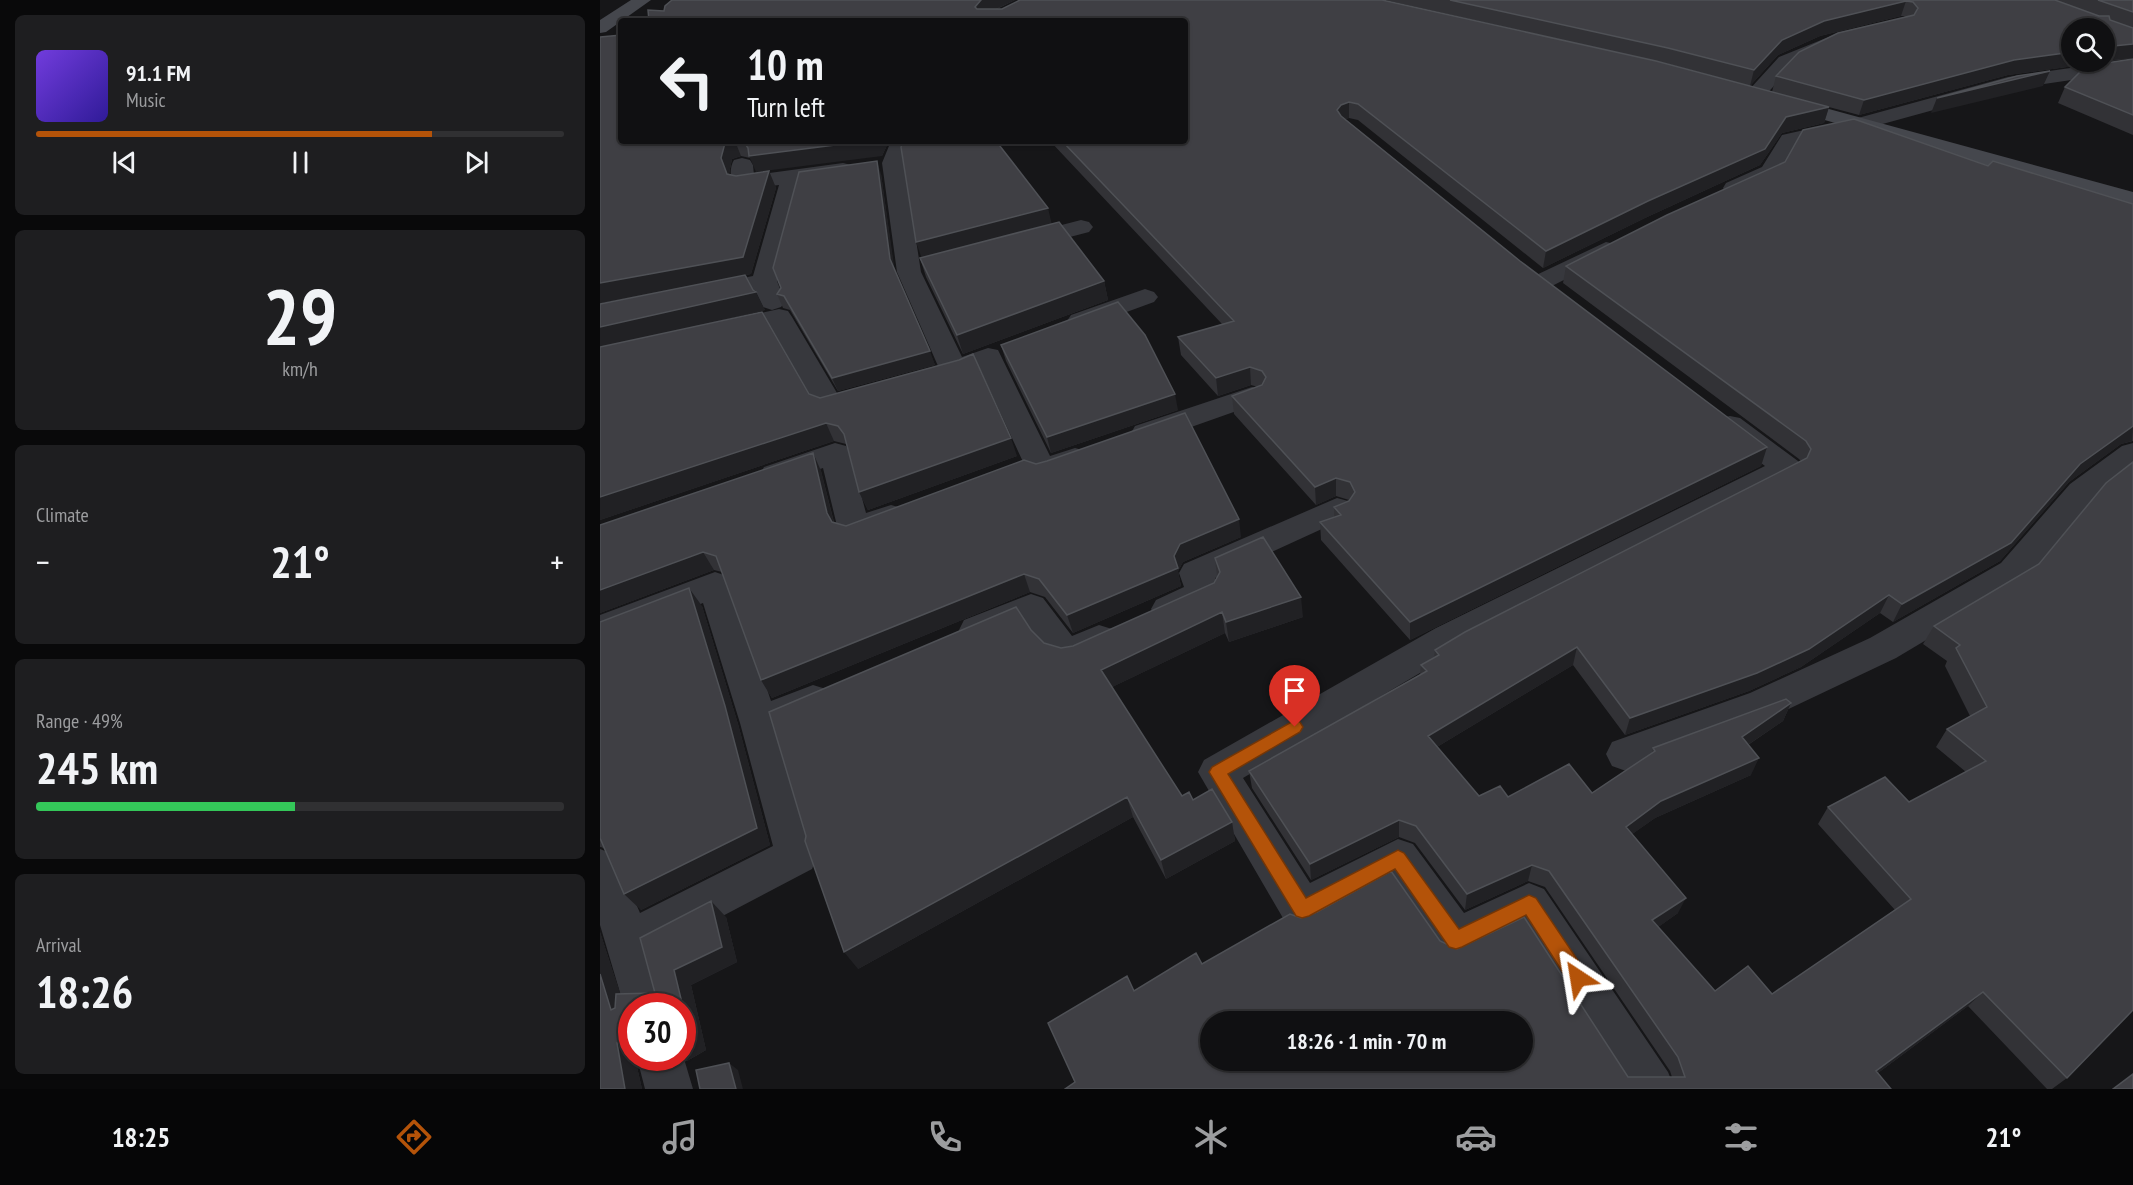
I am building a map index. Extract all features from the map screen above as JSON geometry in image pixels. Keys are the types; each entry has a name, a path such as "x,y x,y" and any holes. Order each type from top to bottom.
{"main road":[{"path":"600,12 617,0"},
{"path":"600,28 642,0"},
{"path":"1734,89 2133,199"}],"street":[{"path":"1755,95 1786,61 1827,42 1859,34"},
{"path":"1718,195 1771,171 1789,139 1861,124 2008,83 2133,65"},
{"path":"741,165 743,183 792,177 874,166 899,144"},
{"path":"874,166 920,269 954,370"},
{"path":"792,177 764,281 779,317 829,405 835,453 854,530 919,506"},
{"path":"1001,248 1081,227"},
{"path":"1520,265 1551,289 1623,240"},
{"path":"686,296 764,281"},
{"path":"1055,330 1144,297"},
{"path":"701,335 779,317"},
{"path":"829,405 954,370 1000,351 1026,466 1041,470 1252,396"},
{"path":"1651,1089 1529,904 1456,940 1398,858 1302,909 1218,772 1449,638 1787,468 1711,411"},
{"path":"746,484 835,453"},
{"path":"1626,754 1763,704 1863,657 2013,572 2081,492 2133,453"},
{"path":"944,644 1031,607 1065,654 1204,593 1196,573 1337,509"},
{"path":"600,629 715,585 759,723 797,855 629,942"},
{"path":"759,723 846,686"},
{"path":"600,869 629,942 643,993"},
{"path":"664,1071 669,1089"}],"building":[{"path":"672,0 981,0 975,7 977,9 1002,9 1020,0 1382,0 1656,61 1829,107 1786,117 1765,149 1648,201 1546,251 1358,104 1349,102 1341,105 1337,110 1341,116 1520,261 1767,447 1410,622 1320,522 1341,515 1334,507 1349,501 1355,492 1350,482 1336,478 1315,487 1232,396 1262,385 1266,377 1262,371 1250,367 1216,378 1178,337 1234,321 1065,144 1188,144 1188,18 649,18 648,10 664,11 665,6"},
{"path":"1450,0 2055,0 2110,18 2061,18 2061,54 2014,60 1864,100 1776,76 1799,52 1838,33 1914,15 1918,8 1913,2 1906,1 1824,21 1782,40 1754,70 1668,48"},
{"path":"2098,0 2133,0 2133,12"},
{"path":"2115,22 2133,28 2133,44 2115,46"},
{"path":"618,35 618,144 725,144 721,158 727,174 736,176 769,171 743,257 600,283 600,37"},
{"path":"2133,59 2133,115 2065,87 2080,72 2115,72 2115,62"},
{"path":"2050,71 1937,98 2017,76"},
{"path":"1854,119 1988,166 1993,161 2133,204 2133,426 2080,464 2011,543 1902,604 1889,595 1809,649 1757,673 1630,718 1577,647 1428,736 1479,796 1500,786 1508,797 1569,764 1592,793 1655,751 1653,748 1786,699 1791,703 1742,737 1759,758 1661,801 1626,827 1686,898 1652,920 1715,991 1748,966 1772,994 1911,899 1828,807 1885,777 1909,802 1986,761 1947,729 1987,707 1956,648 1960,645 1934,626 2039,564 2106,483 2133,462 2133,1010 2067,1078 1983,992 1876,1071 1891,1089 1065,1089 1075,1082 1048,1023 1127,976 1134,991 1196,953 1202,964 1290,914 1301,918 1317,912 1391,871 1440,941 1457,949 1524,917 1628,1077 1685,1077 1678,1057 1549,871 1532,865 1467,894 1416,826 1399,820 1310,864 1249,771 1427,671 1421,665 1439,655 1435,650 1465,632 1807,458 1811,449 1806,441 1566,266 1667,215 1785,162 1803,130"},
{"path":"745,144 843,144 749,156"},
{"path":"902,144 998,144 1048,208 916,242 901,147"},
{"path":"877,161 890,259 930,351 832,378 784,296 777,294 781,288 773,268 799,172"},
{"path":"1059,222 1104,281 957,335 920,258"},
{"path":"745,275 756,292 600,327 600,304"},
{"path":"1118,302 1145,335 1175,394 1047,437 1001,345"},
{"path":"762,312 809,394 820,398 959,360 973,354 1011,438 859,492 844,434 838,426 826,423 600,497 600,347"},
{"path":"1185,413 1239,519 1180,544 1174,556 1178,568 1067,615 1039,579 1024,574 761,680 716,556 703,552 600,590 600,525 813,453 827,513 832,522 846,526 1024,460 1036,464 1047,461"},
{"path":"1263,537 1301,597 1226,622 1222,612 1101,670 1182,796 1189,792 1193,800 1212,789 1232,822 1161,860 1127,797 844,952 805,841 806,836 769,712 1016,607 1031,630 1044,643 1061,648 1073,646 1214,583 1220,572 1215,558"},
{"path":"689,588 725,706 757,828 624,894 600,838 600,622"},
{"path":"711,901 722,947 674,970 680,993 655,993 640,938"},
{"path":"600,974 611,1010 615,1008 616,994 618,994 618,1071 622,1071 625,1089 600,1089"},
{"path":"729,1063 736,1089 700,1089 696,1070"},
{"path":"2133,1074 2133,1089 2113,1089"}],"route":[{"path":"1295,727 1218,772 1302,909 1398,858 1456,940 1529,904 1578,978"}]}
